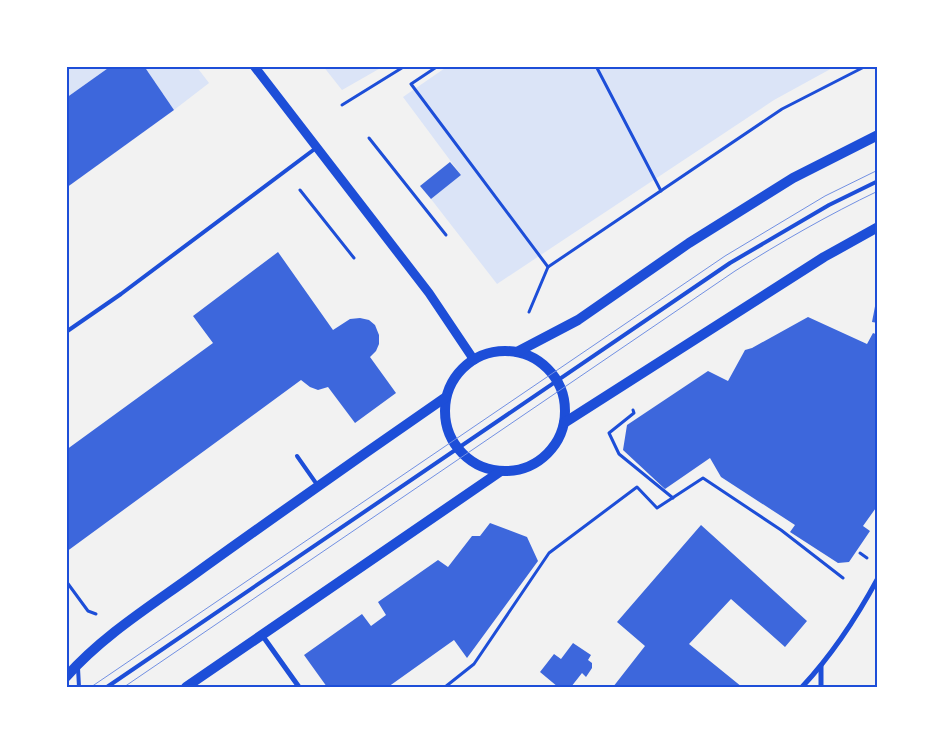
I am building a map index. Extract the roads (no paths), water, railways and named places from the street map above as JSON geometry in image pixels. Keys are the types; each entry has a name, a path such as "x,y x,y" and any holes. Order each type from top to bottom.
{"main road":[{"path":"516,352 578,320 689,243 793,178 878,135"},
{"path":"564,422 824,257 878,227"},
{"path":"516,352 531,357 547,368 556,381 564,400 564,422 559,438 547,454 530,466 517,470 501,471 479,465 458,448 448,432 445,415 446,397 455,378 462,369 474,360 491,353 516,352"},
{"path":"66,676 113,633 446,397"},
{"path":"186,687 501,471"}],"street":[{"path":"254,66 429,293 474,360"},
{"path":"802,687 821,666 868,597 878,578"},
{"path":"262,635 299,687"},
{"path":"821,666 821,687"}],"lane":[{"path":"66,332 121,294 316,148"},
{"path":"108,687 730,263 829,205 878,181"},
{"path":"297,456 318,486"},
{"path":"78,664 79,687"}],"tram line":[{"path":"91,687 725,256 825,196 878,170"},
{"path":"124,687 735,271 805,229 878,191"}]}
